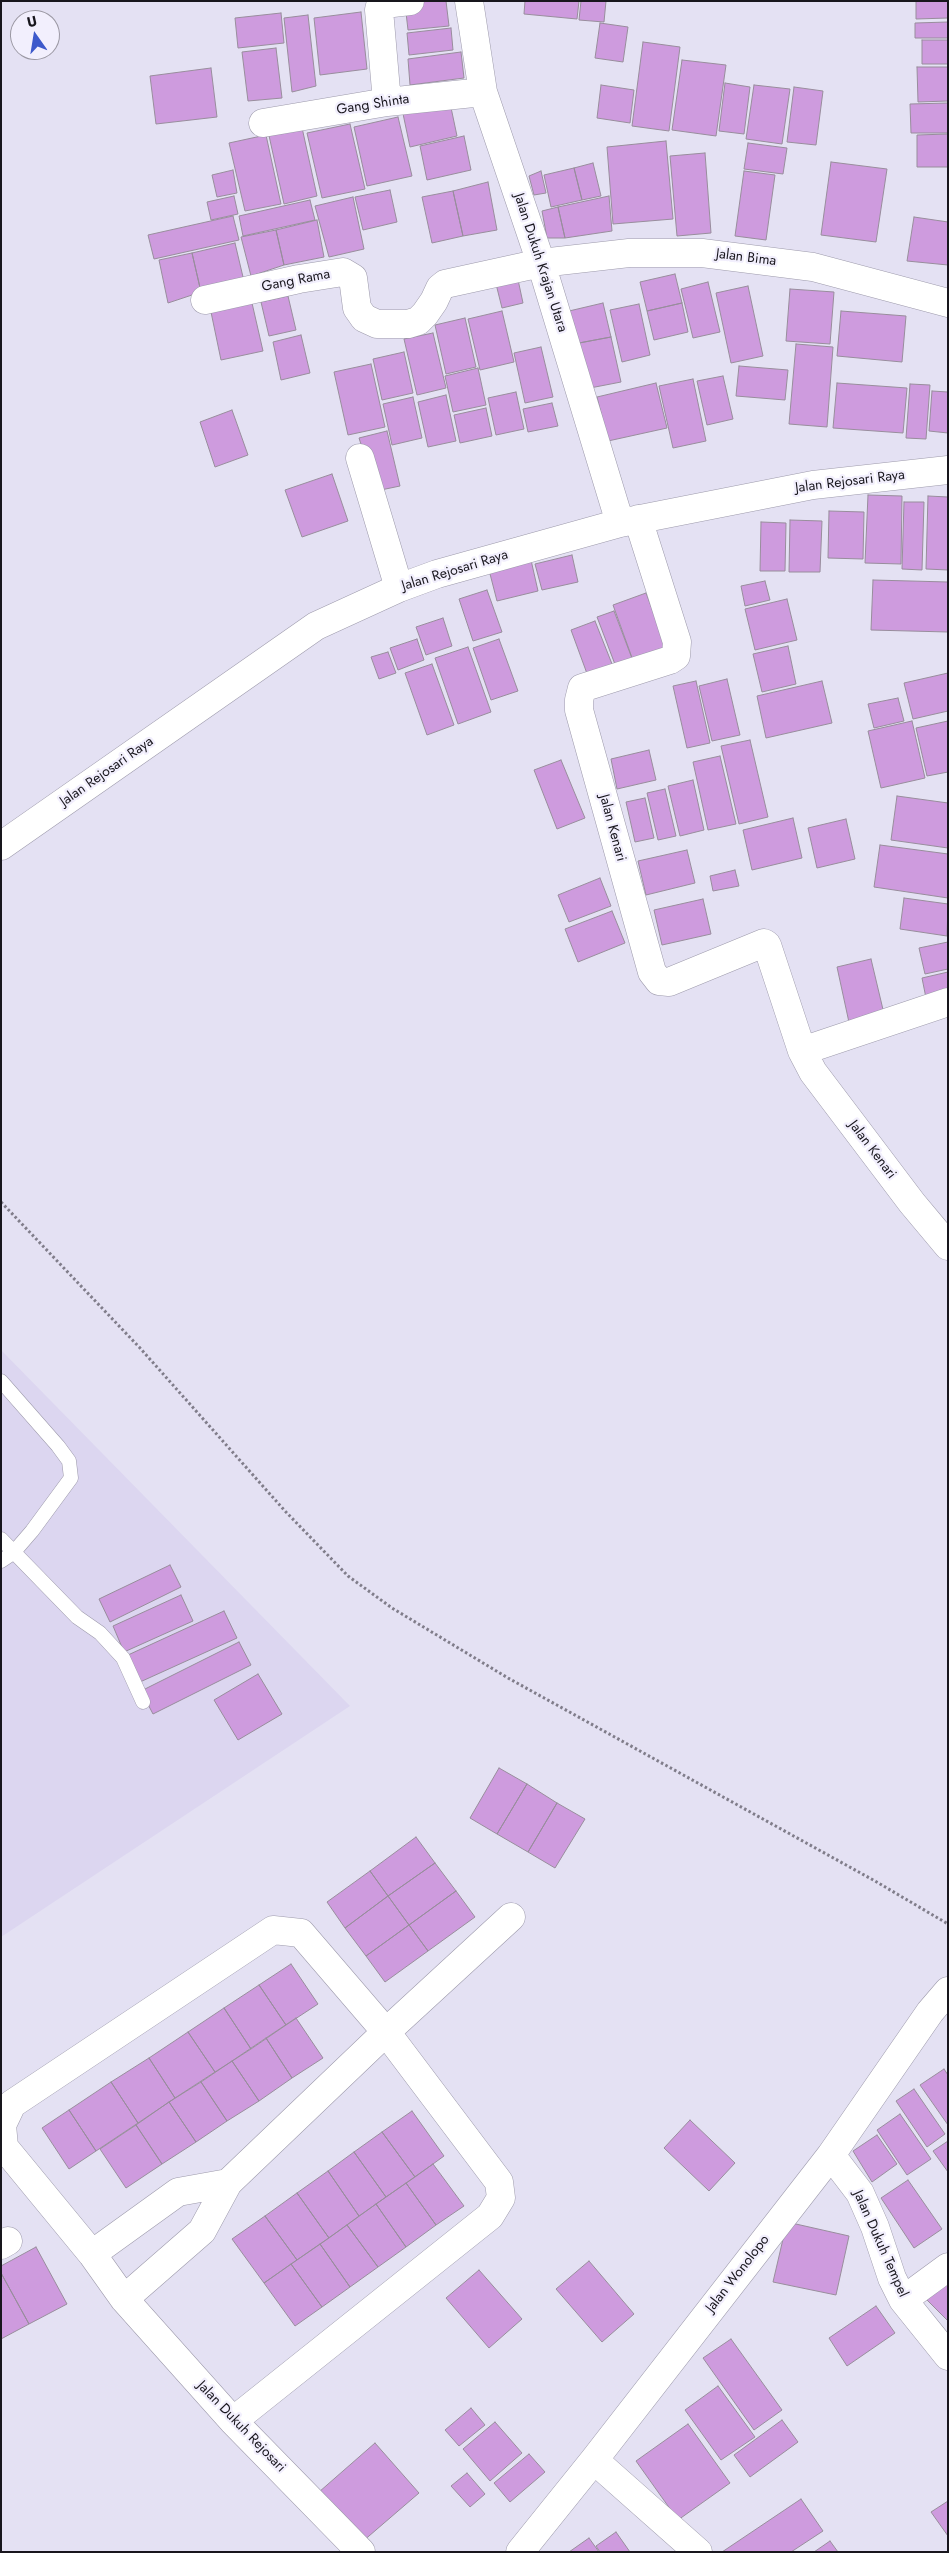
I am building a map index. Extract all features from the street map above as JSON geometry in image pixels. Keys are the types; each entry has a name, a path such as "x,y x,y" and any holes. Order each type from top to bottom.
{"street":[{"path":"387,102 379,10 380,6 384,4 410,1"},
{"name":"Jalan Dukuh Krajan Utara","path":"469,1 483,92 629,521"},
{"name":"Gang Shinta","path":"263,123 387,102 483,92"},
{"name":"Jalan Bima","path":"541,263 629,253 702,252 814,267 948,303"},
{"name":"Gang Rama","path":"206,300 299,279 343,272 353,278 357,308 364,318 377,324 408,324 418,321 425,314 440,288 445,284 541,263"},
{"path":"360,458 399,588"},
{"name":"Jalan Rejosari Raya","path":"1,846 316,626 399,588 437,574 629,521 813,485 948,470"},
{"name":"Jalan Kenari","path":"629,521 677,642 676,656 670,660 582,688 579,700 582,720 652,972 659,981 669,982 764,944 767,945 802,1051 812,1072 912,1203 948,1246"},
{"path":"802,1051 948,1002"},
{"path":"124,2299 202,2231 228,2183 386,2032 512,1917"},
{"name":"Jalan Dukuh Rejosari","path":"233,2421 490,2216 501,2198 499,2182 386,2032 301,1933 273,1930 12,2104 2,2125 4,2147 92,2254 124,2299 233,2421 361,2552"},
{"name":"Jalan Wonolopo","path":"520,2552 594,2460 831,2155 930,2012 948,1990"},
{"name":"Jalan Dukuh Tempel","path":"831,2155 860,2193 875,2228 892,2278 903,2300 948,2356"},
{"path":"92,2254 178,2192 228,2183"},
{"path":"903,2300 948,2267"},
{"path":"594,2460 698,2552"}],"lane":[{"path":"1,1381 58,1446 69,1462 71,1478 32,1532 7,1557"},
{"path":"1,1539 7,1557 77,1617 100,1633 123,1658 143,1702"}],"path":[{"path":"1,1202 140,1348 285,1511 348,1576 392,1608 508,1678 875,1881 948,1924"}],"shaded area":[{"path":"1,1350 350,1706 1,1937"}],"building":[{"path":"446,1 449,26 408,30 405,4"},
{"path":"525,1 579,1 577,19 524,14"},
{"path":"581,1 606,1 604,22 579,20"},
{"path":"916,1 948,1 948,18 916,19"},
{"path":"361,12 367,69 320,75 314,18"},
{"path":"281,13 284,43 238,48 235,18"},
{"path":"308,15 316,86 292,92 284,18"},
{"path":"948,22 948,38 915,38 915,23"},
{"path":"600,23 628,27 623,62 595,58"},
{"path":"451,28 453,50 409,55 407,33"},
{"path":"922,40 948,40 948,64 922,64"},
{"path":"643,42 680,47 669,131 632,126"},
{"path":"276,48 282,98 248,101 242,52"},
{"path":"461,52 464,78 410,85 408,59"},
{"path":"682,60 726,65 716,136 672,130"},
{"path":"917,67 948,67 948,101 918,102"},
{"path":"211,68 217,117 156,124 150,76"},
{"path":"725,83 750,87 744,134 719,131"},
{"path":"601,85 634,90 630,123 597,118"},
{"path":"754,85 790,89 782,144 746,139"},
{"path":"794,87 823,91 816,145 787,142"},
{"path":"449,98 457,136 410,147 402,109"},
{"path":"948,103 948,133 911,133 910,104"},
{"path":"398,117 412,176 367,186 354,127"},
{"path":"301,123 317,196 284,204 268,131"},
{"path":"350,124 365,189 322,198 307,133"},
{"path":"948,134 948,167 917,167 917,135"},
{"path":"266,135 281,204 245,211 229,143"},
{"path":"464,136 471,170 427,180 420,146"},
{"path":"666,141 673,219 613,224 607,147"},
{"path":"748,143 787,148 783,174 744,169"},
{"path":"705,153 711,233 677,236 670,156"},
{"path":"831,162 887,169 876,242 821,235"},
{"path":"593,163 601,196 582,200 574,168"},
{"path":"574,168 582,200 551,207 544,175"},
{"path":"233,170 237,193 217,197 212,175"},
{"path":"541,171 546,193 534,195 529,176"},
{"path":"744,171 775,175 766,240 735,236"},
{"path":"488,182 497,230 463,236 453,191"},
{"path":"390,190 397,222 363,230 355,197"},
{"path":"453,191 463,236 432,243 422,197"},
{"path":"234,196 238,214 211,220 207,202"},
{"path":"609,196 612,231 565,238 558,207"},
{"path":"353,197 364,249 329,257 315,206"},
{"path":"310,200 315,220 243,236 239,216"},
{"path":"558,207 565,238 547,238 542,211"},
{"path":"233,216 239,240 154,259 148,235"},
{"path":"914,217 948,222 948,265 907,261"},
{"path":"317,220 324,257 284,265 276,230"},
{"path":"276,230 284,265 251,276 241,237"},
{"path":"235,243 243,277 201,292 192,253"},
{"path":"192,253 201,292 168,303 159,260"},
{"path":"675,274 682,303 647,311 640,282"},
{"path":"517,275 523,303 502,308 495,280"},
{"path":"708,282 720,332 693,338 681,289"},
{"path":"748,286 763,356 731,363 716,293"},
{"path":"790,289 834,292 830,344 786,341"},
{"path":"288,296 296,330 269,336 261,302"},
{"path":"252,303 263,351 221,360 211,312"},
{"path":"603,303 611,337 579,343 569,311"},
{"path":"682,303 688,332 654,340 647,311"},
{"path":"639,304 650,355 622,362 610,310"},
{"path":"502,311 514,362 480,370 468,319"},
{"path":"841,311 906,316 902,362 837,356"},
{"path":"465,318 476,367 446,374 435,325"},
{"path":"433,333 446,388 417,395 404,339"},
{"path":"301,335 310,373 281,380 273,342"},
{"path":"611,337 621,382 590,388 579,343"},
{"path":"796,344 833,347 827,427 789,424"},
{"path":"541,347 553,397 525,403 514,353"},
{"path":"404,352 413,393 382,400 373,359"},
{"path":"371,364 385,427 348,435 334,372"},
{"path":"739,366 788,370 785,400 736,396"},
{"path":"478,368 486,405 453,412 445,376"},
{"path":"723,376 733,419 707,425 697,381"},
{"path":"693,379 706,441 673,448 659,386"},
{"path":"656,383 667,428 608,441 597,397"},
{"path":"837,383 907,388 903,433 833,428"},
{"path":"910,384 930,385 926,439 906,438"},
{"path":"932,391 948,392 948,433 929,431"},
{"path":"516,392 524,429 496,435 488,398"},
{"path":"446,395 456,441 428,447 418,402"},
{"path":"413,397 422,438 392,445 383,404"},
{"path":"552,403 558,426 528,432 523,409"},
{"path":"486,408 492,436 460,443 454,415"},
{"path":"232,410 248,455 215,467 200,422"},
{"path":"387,431 400,486 376,491 359,438"},
{"path":"332,474 348,521 302,537 285,490"},
{"path":"868,495 902,496 901,564 865,563"},
{"path":"928,496 948,497 948,570 926,569"},
{"path":"904,502 924,502 922,570 902,569"},
{"path":"829,511 864,512 863,559 828,558"},
{"path":"790,520 822,521 820,572 789,572"},
{"path":"761,522 786,523 785,571 760,571"},
{"path":"572,555 578,582 542,590 535,564"},
{"path":"531,560 538,591 497,601 489,570"},
{"path":"873,580 948,582 948,632 871,630"},
{"path":"765,581 770,600 745,606 741,586"},
{"path":"487,590 502,632 473,641 459,599"},
{"path":"646,593 669,653 635,666 613,605"},
{"path":"787,599 797,640 755,650 745,609"},
{"path":"614,611 633,661 616,667 597,617"},
{"path":"443,618 452,646 426,655 416,627"},
{"path":"595,621 614,669 589,679 571,630"},
{"path":"417,639 424,660 398,670 390,648"},
{"path":"499,639 518,691 491,700 473,648"},
{"path":"788,646 796,684 762,692 753,654"},
{"path":"468,647 491,712 458,724 435,658"},
{"path":"388,652 396,673 379,679 371,657"},
{"path":"432,664 454,725 427,735 405,673"},
{"path":"948,673 948,711 913,719 904,683"},
{"path":"727,679 740,735 712,741 699,686"},
{"path":"696,681 710,743 687,748 673,686"},
{"path":"822,681 832,723 766,738 757,696"},
{"path":"898,698 904,721 874,728 868,704"},
{"path":"912,721 925,778 881,788 868,731"},
{"path":"948,721 948,772 927,776 916,728"},
{"path":"750,740 768,817 739,824 721,746"},
{"path":"649,750 656,780 617,789 611,759"},
{"path":"720,756 736,824 708,830 693,762"},
{"path":"561,760 585,818 557,829 534,770"},
{"path":"693,780 704,830 680,836 668,786"},
{"path":"665,789 676,836 658,840 647,793"},
{"path":"897,796 948,803 948,848 891,840"},
{"path":"645,798 654,838 635,842 626,802"},
{"path":"793,818 802,858 752,870 743,830"},
{"path":"846,819 855,859 817,868 808,828"},
{"path":"880,845 948,854 948,898 874,887"},
{"path":"687,850 695,883 646,895 638,861"},
{"path":"735,870 739,886 713,891 710,876"},
{"path":"600,878 611,906 569,922 558,895"},
{"path":"904,898 948,904 947,936 900,929"},
{"path":"703,899 711,934 662,945 654,910"},
{"path":"612,911 625,943 578,962 565,929"},
{"path":"948,942 948,969 925,974 919,948"},
{"path":"871,959 885,1018 850,1027 837,967"},
{"path":"948,972 948,996 927,1003 922,978"},
{"path":"170,1565 181,1587 110,1622 99,1599"},
{"path":"181,1595 193,1621 124,1652 113,1626"},
{"path":"224,1611 237,1638 140,1682 128,1655"},
{"path":"239,1642 251,1665 153,1714 141,1691"},
{"path":"258,1674 282,1714 238,1740 214,1700"},
{"path":"499,1768 527,1784 497,1834 470,1818"},
{"path":"527,1784 557,1803 528,1852 497,1834"},
{"path":"557,1803 585,1819 555,1868 528,1852"},
{"path":"416,1837 435,1863 388,1896 370,1871"},
{"path":"435,1863 456,1891 409,1925 388,1896"},
{"path":"370,1871 388,1896 345,1928 327,1902"},
{"path":"456,1891 475,1917 428,1951 409,1925"},
{"path":"388,1896 409,1925 366,1956 345,1928"},
{"path":"409,1925 428,1951 385,1982 366,1956"},
{"path":"291,1964 318,2004 286,2025 259,1985"},
{"path":"259,1985 286,2025 251,2049 224,2008"},
{"path":"224,2008 251,2049 215,2072 188,2032"},
{"path":"296,2018 323,2058 292,2078 266,2038"},
{"path":"188,2032 215,2072 175,2098 149,2058"},
{"path":"266,2038 292,2078 259,2101 232,2061"},
{"path":"149,2058 175,2098 138,2123 111,2082"},
{"path":"232,2061 259,2101 227,2121 201,2082"},
{"path":"944,2069 948,2075 948,2125 920,2085"},
{"path":"111,2082 138,2123 96,2151 69,2110"},
{"path":"201,2082 227,2121 196,2142 169,2102"},
{"path":"914,2089 945,2134 927,2147 896,2101"},
{"path":"169,2102 196,2142 162,2164 136,2125"},
{"path":"69,2110 96,2151 69,2169 42,2128"},
{"path":"412,2111 444,2156 415,2177 382,2132"},
{"path":"900,2114 931,2159 907,2175 877,2130"},
{"path":"690,2120 735,2163 709,2191 664,2148"},
{"path":"136,2125 162,2164 126,2188 100,2149"},
{"path":"382,2132 415,2177 386,2197 354,2152"},
{"path":"877,2135 897,2164 872,2182 853,2151"},
{"path":"948,2141 948,2172 933,2151"},
{"path":"354,2152 386,2197 359,2216 328,2171"},
{"path":"433,2164 464,2206 436,2225 406,2183"},
{"path":"328,2171 359,2216 329,2238 297,2193"},
{"path":"908,2180 942,2229 914,2248 881,2198"},
{"path":"406,2183 436,2225 406,2247 376,2204"},
{"path":"297,2193 329,2238 297,2260 265,2216"},
{"path":"376,2204 406,2247 378,2267 347,2225"},
{"path":"265,2216 297,2260 264,2283 232,2239"},
{"path":"787,2222 849,2236 836,2295 773,2282"},
{"path":"347,2225 378,2267 350,2287 320,2244"},
{"path":"320,2244 350,2287 322,2307 291,2264"},
{"path":"36,2247 67,2304 29,2324 1,2273 1,2266"},
{"path":"589,2261 634,2314 602,2342 556,2289"},
{"path":"291,2264 322,2307 295,2326 264,2283"},
{"path":"479,2270 522,2319 489,2348 446,2298"},
{"path":"1,2273 29,2324 1,2339"},
{"path":"948,2276 948,2321 922,2295"},
{"path":"876,2306 895,2333 847,2366 829,2338"},
{"path":"731,2339 782,2410 754,2430 703,2358"},
{"path":"718,2386 755,2437 721,2460 685,2410"},
{"path":"471,2408 485,2425 459,2446 445,2430"},
{"path":"782,2420 798,2442 750,2477 734,2455"},
{"path":"495,2422 522,2453 490,2481 463,2449"},
{"path":"688,2424 730,2483 678,2520 636,2461"},
{"path":"375,2443 419,2493 362,2542 319,2492"},
{"path":"529,2454 545,2472 510,2502 494,2483"},
{"path":"467,2473 485,2494 470,2507 451,2486"},
{"path":"801,2499 823,2531 791,2552 722,2552"},
{"path":"948,2501 948,2536 931,2512"},
{"path":"616,2532 630,2552 600,2552 596,2546"},
{"path":"589,2538 599,2552 569,2552"},
{"path":"830,2541 838,2552 814,2552"}]}
